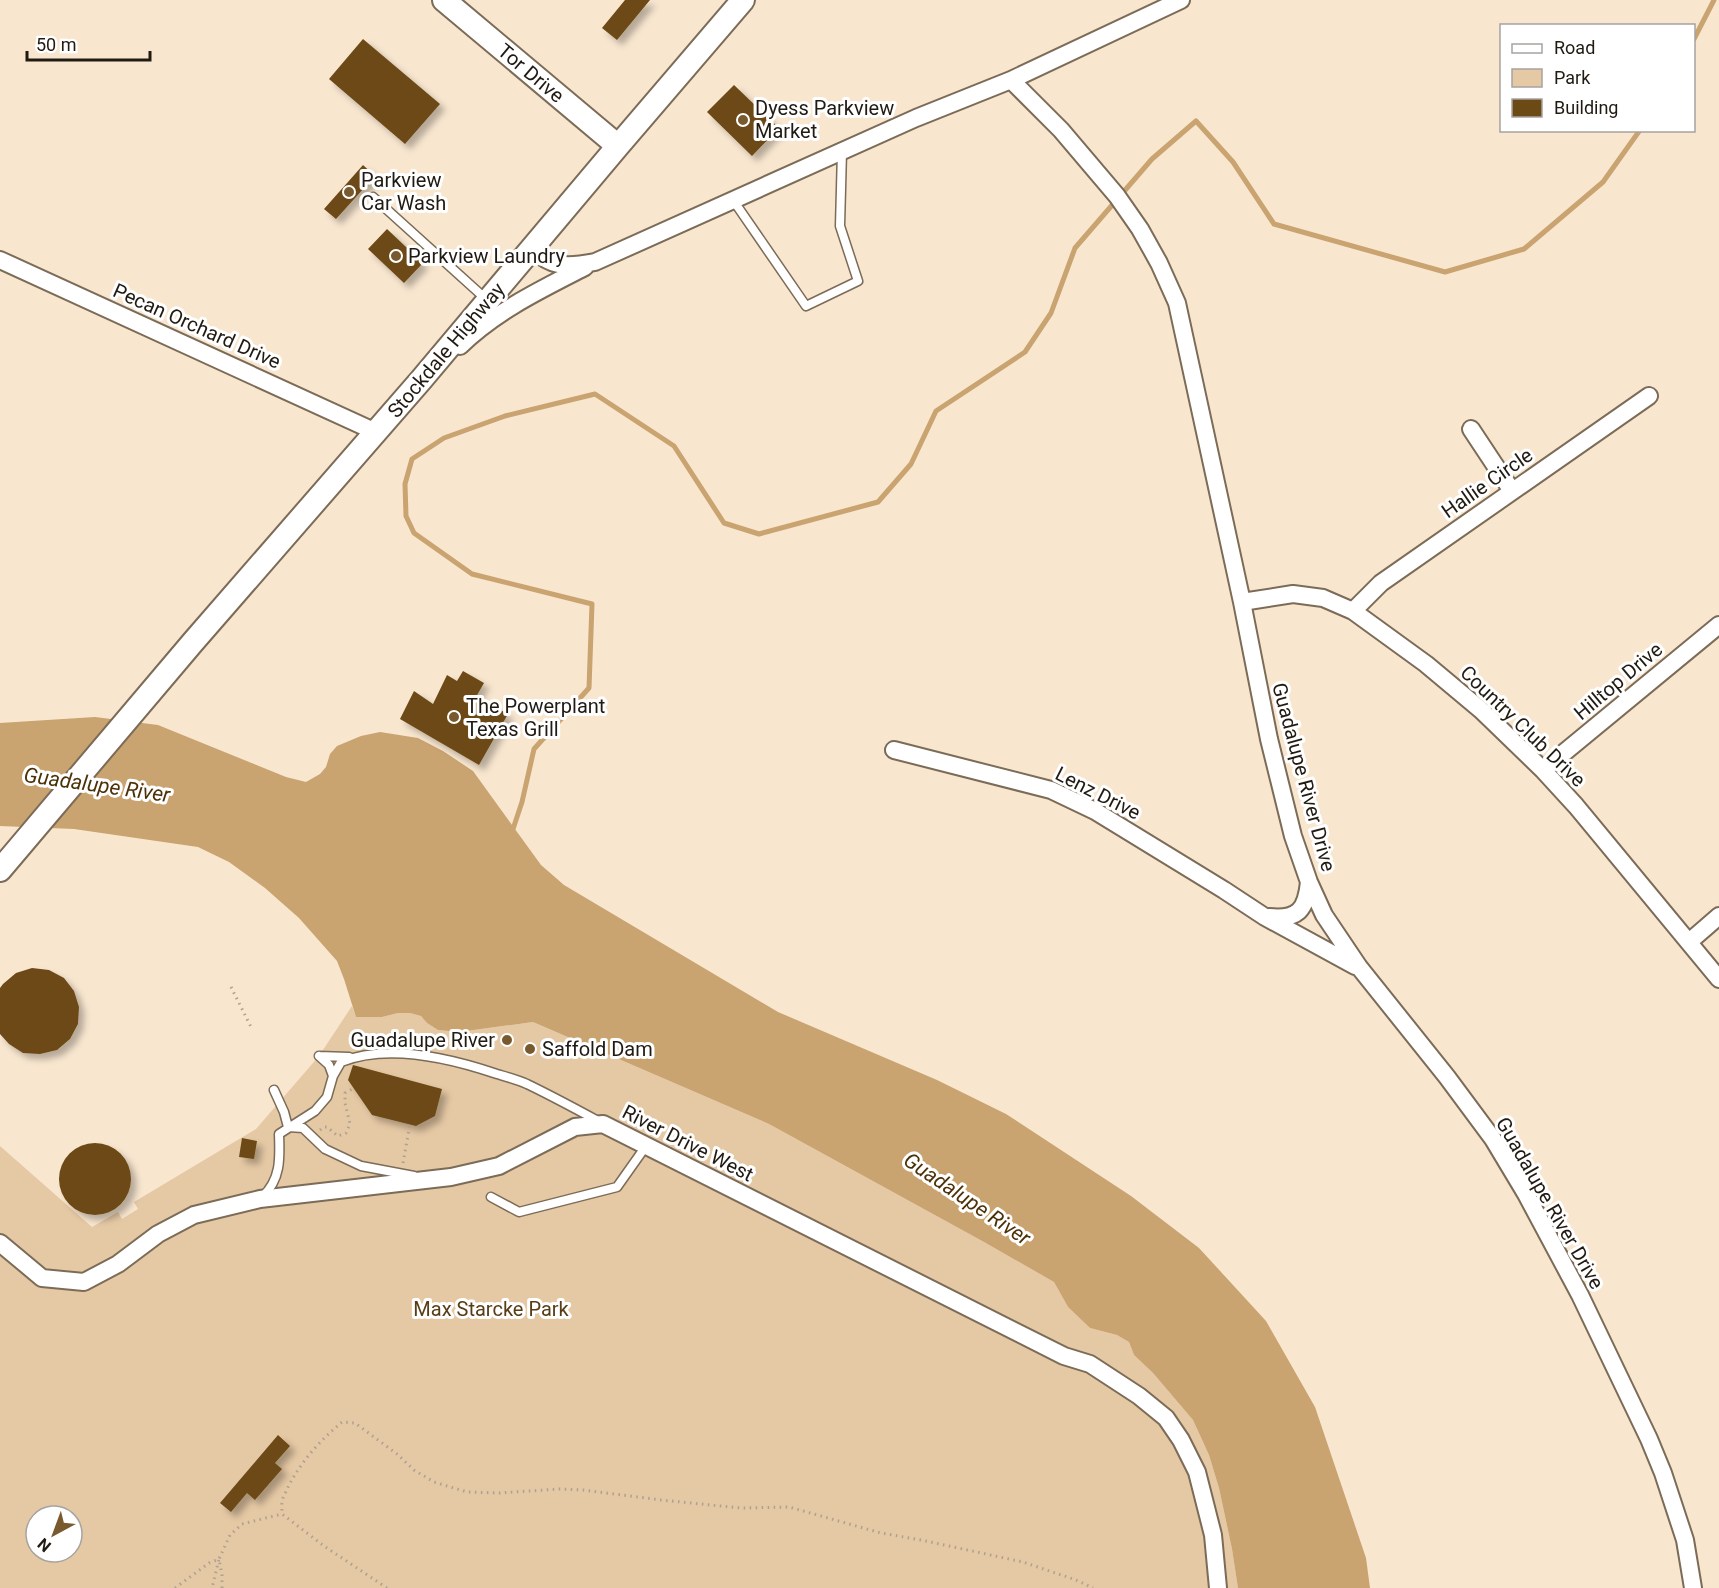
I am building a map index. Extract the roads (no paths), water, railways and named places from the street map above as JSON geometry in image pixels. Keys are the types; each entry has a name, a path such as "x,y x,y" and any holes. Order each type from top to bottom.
{"main road":[{"name":"Tor Drive","path":"444,0 618,146"},
{"name":"Stockdale Highway","path":"0,870 193,642 421,380 743,0"}],"street":[{"path":"421,380 491,320 520,300 595,262 916,118 1011,80 1181,0"},
{"name":"Guadalupe River Drive","path":"1011,80 1061,130 1117,196 1140,229 1159,263 1177,303 1242,602 1269,739 1293,836 1309,882 1324,915 1359,967 1447,1077 1493,1140 1526,1194 1580,1295 1649,1439 1685,1540 1693,1588"},
{"path":"532,248 540,256 559,266 595,262"},
{"name":"Pecan Orchard Drive","path":"0,260 376,432"},
{"name":"Hallie Circle","path":"1353,610 1381,583 1649,396"},
{"path":"1471,429 1512,491"},
{"name":"Country Club Drive","path":"1242,602 1293,594 1323,598 1353,610 1435,672 1480,710 1544,770 1719,979"},
{"name":"Hilltop Drive","path":"1544,770 1719,625"},
{"name":"Lenz Drive","path":"894,750 1051,790 1095,811 1265,917 1359,967"},
{"path":"1265,917 1282,918 1297,914 1307,900 1309,882"},
{"path":"1689,942 1719,916"},
{"name":"River Drive West","path":"0,1243 42,1278 84,1282 118,1264 158,1234 194,1215 260,1199 451,1177 499,1166 574,1127 603,1124 1064,1356 1090,1364 1139,1396 1166,1418 1181,1440 1197,1472 1213,1535 1218,1588"}],"lane":[{"path":"733,200 806,306 858,281 840,226 842,151"},
{"path":"373,197 488,300"},
{"path":"333,1076 329,1065 319,1056 352,1057 378,1053 405,1053 468,1064 525,1083 603,1124"},
{"path":"260,1199 270,1189 279,1170 279,1134 315,1111 327,1097 340,1062 352,1057"},
{"path":"274,1090 288,1127"},
{"path":"288,1127 303,1128 325,1149 361,1166 429,1179"},
{"path":"491,1197 519,1212 617,1187 646,1146"}],"waterway":[{"path":"1695,37 1714,0"},
{"path":"512,832 522,802 534,749 589,688 592,604 472,574 414,533 406,516 405,484 412,459 444,438 505,416 595,394 674,446 724,523 759,534 878,502 911,464 936,411 1025,352 1051,313 1075,248 1152,159 1196,121 1233,162 1274,224 1445,272 1524,249 1603,182 1639,132"}],"place":[{"name":"Dyess Parkview Market","path":"743,120"},
{"name":"Parkview Car Wash","path":"349,192"},
{"name":"Parkview Laundry","path":"396,256"},
{"name":"The Powerplant Texas Grill","path":"454,717"},
{"name":"Guadalupe River","path":"507,1040"},
{"name":"Saffold Dam","path":"530,1049"}],"park label":[{"name":"Max Starcke Park","path":"491,1309"}]}
